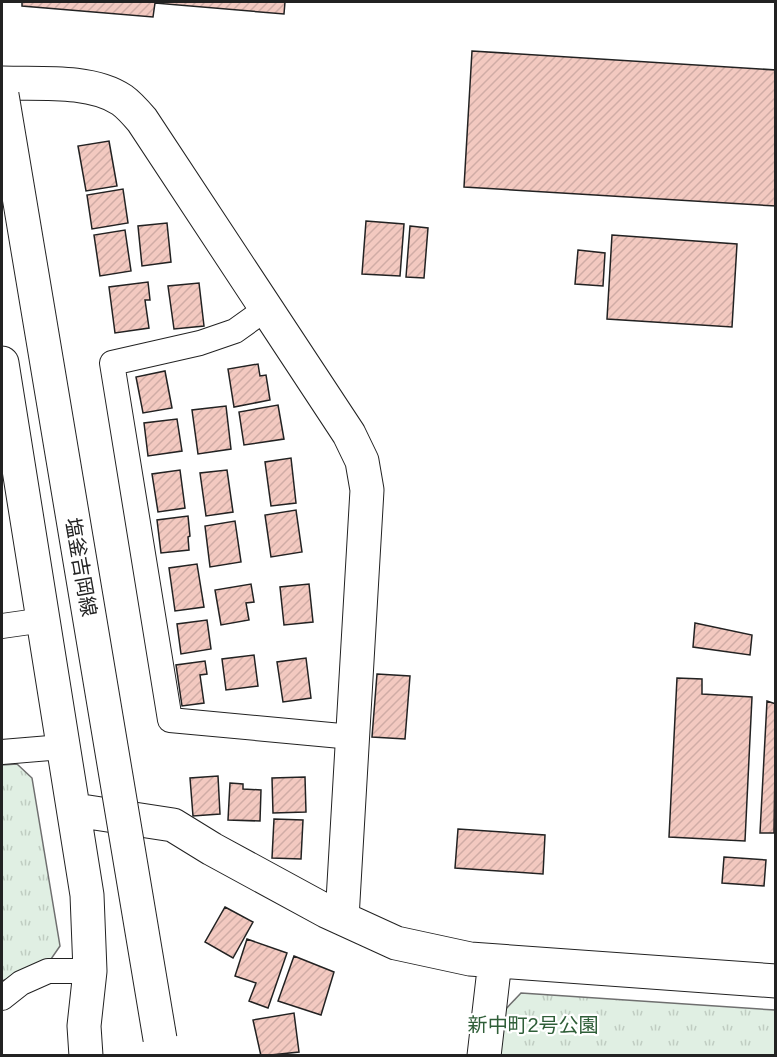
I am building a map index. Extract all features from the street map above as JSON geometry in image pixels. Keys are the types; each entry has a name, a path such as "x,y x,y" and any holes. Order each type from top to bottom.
{"street":[{"path":"2,83 83,86 102,90 122,100 142,120 349,434 362,461 366,490 342,918"},
{"name":"塩釜吉岡線","path":"2,95 160,1039"},
{"path":"267,308 235,331 200,343 112,363 170,720 352,737"},
{"path":"2,363 11,481 44,620 62,747 75,810 87,895 90,971 84,1026 86,1056"},
{"path":"2,626 44,620"},
{"path":"2,752 62,747"},
{"path":"75,810 172,825 212,849 342,918 396,943 470,959 776,981"},
{"path":"484,1056 495,961"},
{"path":"2,998 21,983 48,971 90,971"}],"green space":[{"path":"17,764 32,778 60,946 49,962 2,981 2,765"},
{"name":"新中町2号公園","path":"521,993 775,1010 775,1055 498,1056 502,1013"}],"building":[{"path":"22,2 285,2 284,14 155,3 153,17 22,6"},
{"path":"472,51 776,70 776,206 464,187"},
{"path":"109,141 117,186 86,191 78,146"},
{"path":"123,189 128,223 92,229 87,195"},
{"path":"366,221 404,224 400,276 362,274"},
{"path":"167,223 171,262 142,266 138,226"},
{"path":"410,226 428,228 424,278 406,277"},
{"path":"125,230 131,271 100,276 94,235"},
{"path":"612,235 737,244 732,327 607,319"},
{"path":"578,250 605,253 603,286 575,284"},
{"path":"148,282 150,300 145,300 149,328 115,333 109,287"},
{"path":"199,283 204,326 174,329 168,286"},
{"path":"258,364 260,376 266,375 270,400 234,407 228,369"},
{"path":"165,371 172,408 143,413 136,377"},
{"path":"278,405 284,439 244,445 239,412"},
{"path":"226,406 231,449 198,454 192,410"},
{"path":"177,419 182,451 148,456 144,423"},
{"path":"291,458 296,503 271,506 265,462"},
{"path":"180,470 185,508 158,512 152,474"},
{"path":"227,470 233,512 206,516 200,473"},
{"path":"296,510 302,552 271,557 265,515"},
{"path":"188,516 189,550 161,553 157,520"},
{"path":"235,521 241,562 210,567 205,526"},
{"path":"197,564 204,607 175,611 169,568"},
{"path":"251,584 254,602 246,603 249,620 221,625 215,590"},
{"path":"309,584 313,622 284,625 280,587"},
{"path":"207,620 211,649 181,654 177,624"},
{"path":"695,623 752,635 750,655 693,647"},
{"path":"254,655 258,686 226,690 222,659"},
{"path":"306,658 311,698 283,702 277,662"},
{"path":"205,661 207,674 200,675 204,703 182,706 176,665"},
{"path":"377,674 410,676 405,739 372,737"},
{"path":"677,678 702,679 702,694 752,697 745,841 669,837"},
{"path":"767,701 776,704 774,833 760,833"},
{"path":"218,776 220,814 193,816 190,778"},
{"path":"305,777 306,812 273,813 272,778"},
{"path":"230,783 243,784 243,789 261,790 260,821 228,820"},
{"path":"274,819 303,820 301,859 272,858"},
{"path":"458,829 545,835 543,874 455,868"},
{"path":"724,857 766,860 764,886 722,883"},
{"path":"225,907 253,922 233,958 205,942"},
{"path":"247,939 287,953 268,1008 249,1001 256,983 235,976"},
{"path":"294,956 334,972 321,1015 278,1001"},
{"path":"294,1013 299,1052 261,1056 253,1020"}]}
